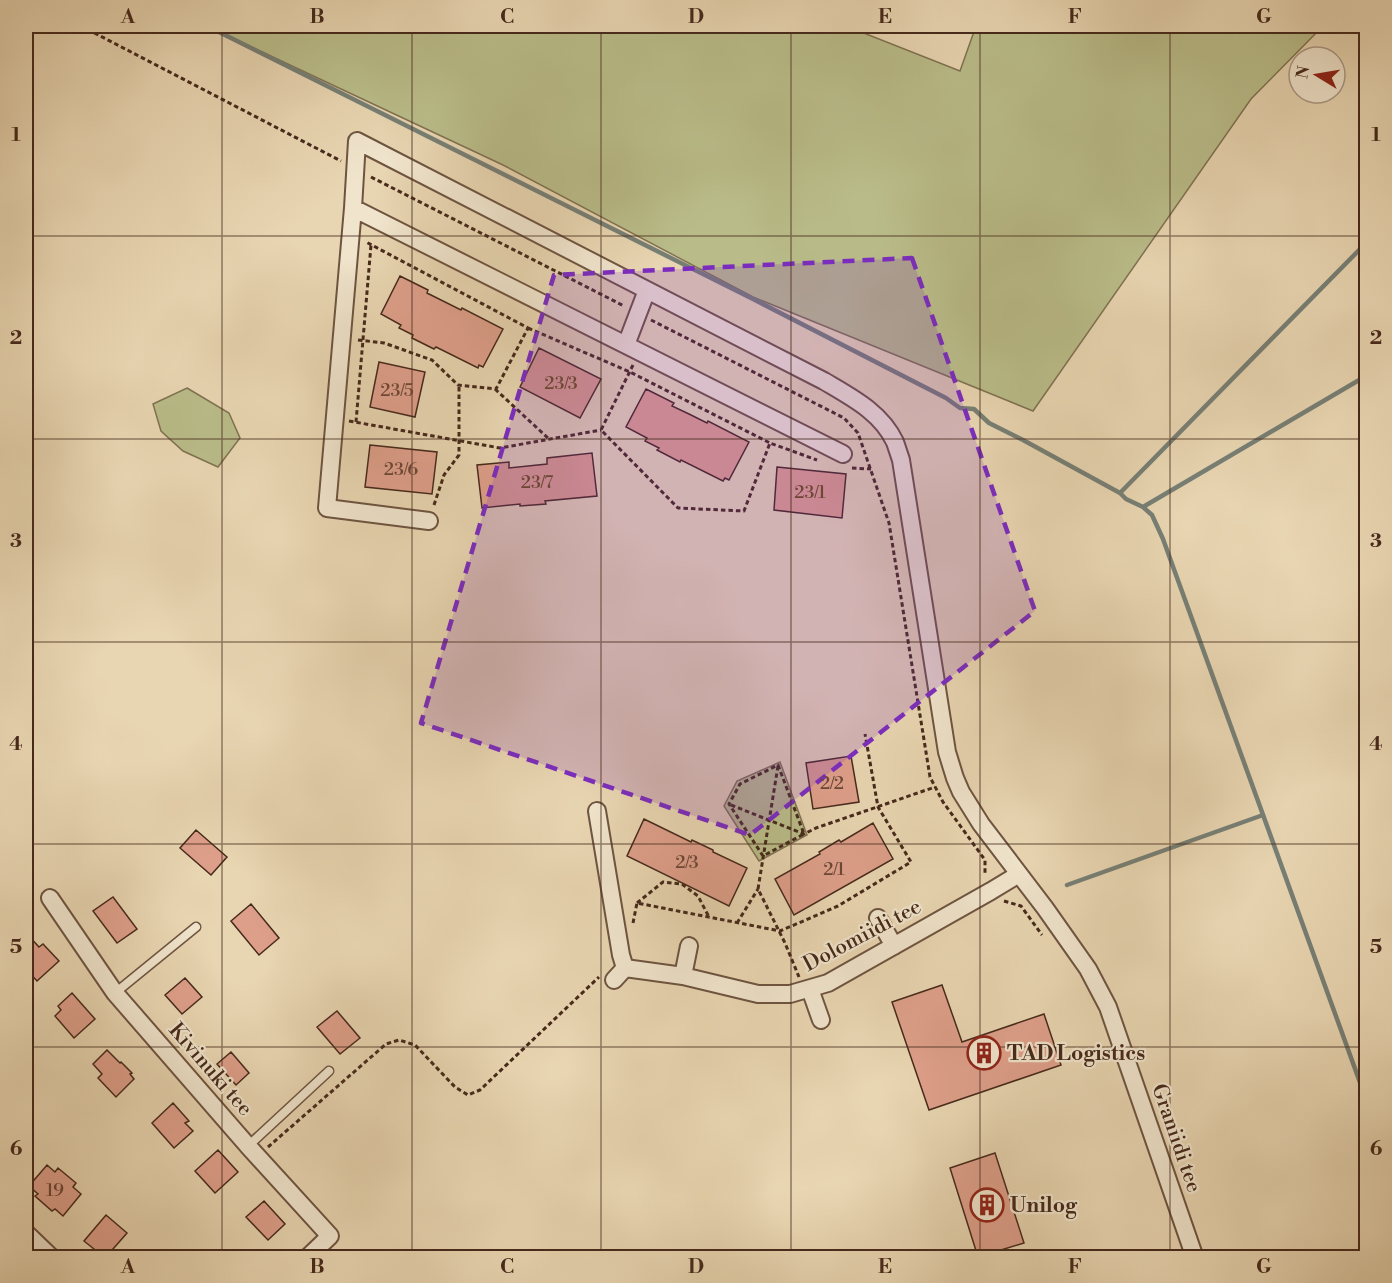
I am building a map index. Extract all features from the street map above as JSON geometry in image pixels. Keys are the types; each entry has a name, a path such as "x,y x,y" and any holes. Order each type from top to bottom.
{"street":[{"name":"Graniidi tee","path":"354,168 357,141 824,381 857,400 884,425 895,442 901,460 947,752 955,778 981,824 1088,969 1108,1007 1195,1257"},
{"path":"354,168 351,234 327,508 429,521"},
{"path":"353,208 633,348 847,461"},
{"path":"633,348 638,313 647,290"},
{"path":"597,811 621,955 613,974"},
{"name":"Dolomiidi tee","path":"613,974 683,976 758,993 790,994 802,984 828,983 1019,873"},
{"name":"Kivinuki tee","path":"50,898 115,993 330,1236 307,1257"},
{"path":"878,918 894,946"},
{"path":"683,976 689,946"},
{"path":"802,984 821,1020"},
{"path":"26,1233 52,1257"}],"lane":[{"path":"115,993 196,927"},
{"path":"253,1151 329,1071"}],"path":[{"path":"81,26 844,418 858,433 889,523 930,777 943,802 985,860 985,880 991,891 1002,901 1021,906 1046,941"},
{"path":"351,234 528,328 630,372 770,443 821,462"},
{"path":"356,422 371,245"},
{"path":"496,389 528,328"},
{"path":"341,339 384,343 432,360 458,385 496,389 549,439"},
{"path":"601,430 630,372 633,348"},
{"path":"429,521 444,475 459,455 458,385"},
{"path":"335,419 500,448 601,430"},
{"path":"601,430 678,508 744,512 770,443"},
{"path":"847,461 872,470"},
{"path":"637,903 780,931 838,906 911,862 878,807 865,734"},
{"path":"778,765 804,834"},
{"path":"729,804 740,784 778,765"},
{"path":"737,923 758,889 778,765"},
{"path":"763,856 816,828 935,787"},
{"path":"729,804 804,834"},
{"path":"729,804 763,856"},
{"path":"632,925 637,903 663,882 682,884 698,896 709,917"},
{"path":"758,889 780,931 802,984"},
{"path":"253,1151 386,1044 399,1040 415,1045 454,1088 468,1095 480,1090 613,974"}],"highlighted area":[{"path":"912,258 1035,611 750,835 421,723 554,275"}],"green space":[{"path":"207,26 846,26 960,71 976,26 1323,26 1304,45 1287,45 1287,62 1251,99 1033,411 753,297 503,165"},
{"path":"187,388 229,413 240,438 218,467 183,451 161,431 153,404"},
{"path":"780,762 807,835 759,861 724,806 737,781"}],"building":[{"path":"400,276 428,290 427,293 503,329 483,367 479,365 478,368 412,338 413,335 399,328 401,325 381,314"},
{"path":"539,348 601,379 580,418 520,387"},
{"path":"379,362 425,372 415,417 370,407"},
{"path":"646,389 674,403 672,406 749,442 729,480 725,478 723,481 681,460 680,462 657,450 659,448 645,441 647,438 626,427"},
{"path":"370,445 437,452 432,494 365,487"},
{"path":"592,453 597,496 545,501 546,504 482,508 477,465 509,462 509,468 547,464 547,458"},
{"path":"777,467 846,474 842,518 774,510"},
{"path":"851,756 859,802 813,809 806,763"},
{"path":"644,819 747,868 729,906 627,856"},
{"path":"873,823 893,859 794,915 775,879 820,854 819,852 839,840 841,842"},
{"path":"196,830 227,857 211,875 180,848"},
{"path":"113,897 137,929 117,943 93,911"},
{"path":"251,904 279,938 259,955 231,921"},
{"path":"26,933 39,947 43,944 59,961 37,981 26,969"},
{"path":"185,978 202,997 182,1014 165,995"},
{"name":"TAD Logistics","path":"942,985 962,1042 1044,1014 1061,1065 929,1110 892,1002"},
{"path":"72,993 95,1019 74,1038 55,1016 61,1010 58,1006"},
{"path":"337,1011 360,1038 340,1054 317,1027"},
{"path":"107,1050 132,1073 130,1074 134,1079 116,1097 98,1078 102,1074 93,1064"},
{"path":"231,1052 249,1073 236,1085 217,1064"},
{"path":"173,1103 189,1121 185,1123 193,1131 174,1148 152,1123"},
{"path":"218,1150 238,1172 215,1193 195,1171"},
{"name":"Unilog","path":"995,1153 1024,1243 978,1257 950,1168"},
{"path":"47,1165 55,1172 58,1168 76,1183 73,1187 81,1194 63,1216 55,1209 52,1211 35,1196 38,1194 29,1186"},
{"path":"264,1201 285,1224 268,1240 246,1217"},
{"path":"106,1215 127,1233 104,1257 84,1241"}],"waterway":[{"path":"207,26 753,299 946,398 960,408 974,409 989,423 1143,507 1366,376"},
{"path":"1120,493 1366,243"},
{"path":"1143,507 1152,515 1163,539 1366,1099"},
{"path":"1067,885 1263,815"}],"place":[{"name":"TAD Logistics","path":"984,1053"},
{"name":"Unilog","path":"987,1205"}]}
